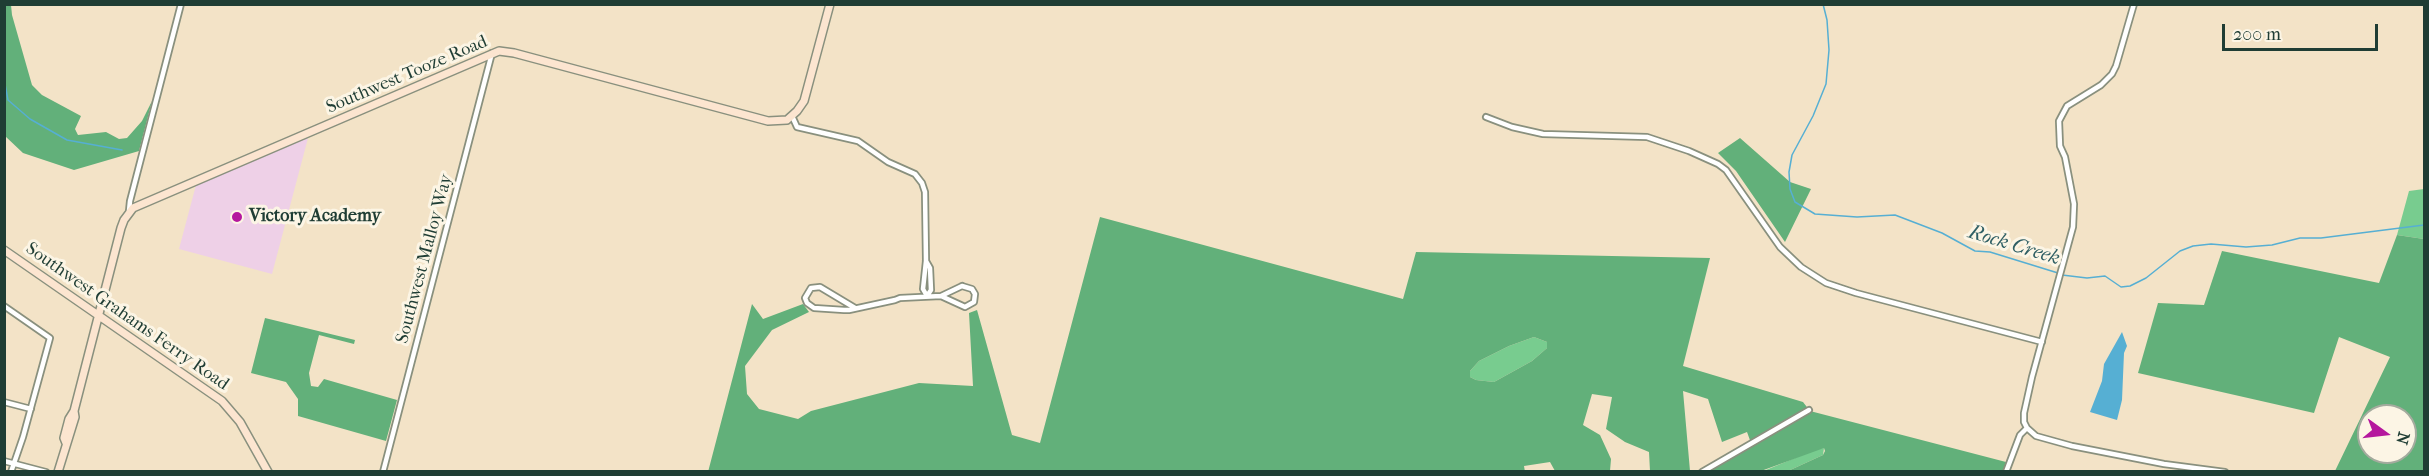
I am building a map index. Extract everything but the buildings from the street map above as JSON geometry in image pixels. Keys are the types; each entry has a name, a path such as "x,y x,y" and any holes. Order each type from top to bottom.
{"main road":[{"path":"792,116 804,100 830,4"},
{"name":"Southwest Tooze Road","path":"129,212 138,205 492,53 514,53 768,121 782,121 792,116"},
{"path":"58,471 75,417 74,411 121,228 129,212"},
{"name":"Southwest Grahams Ferry Road","path":"4,250 222,400 237,418 268,471"}],"street":[{"path":"129,212 181,4"},
{"path":"2134,4 2112,74 2101,85 2067,106 2059,121 2060,146 2065,157 2074,204 2073,227 2024,412 2027,428 2042,438 2072,446 2154,462 2225,471"},
{"name":"Southwest Malloy Way","path":"383,471 492,53"},
{"path":"792,116 797,127 858,141 888,162 915,174 922,183 925,192 926,261 923,289 927,296"},
{"path":"1486,117 1512,127 1543,134 1647,137 1689,151 1726,170 1780,247 1801,267 1826,283 2042,342"},
{"path":"855,308 820,287 811,288 805,298 809,305 817,309 855,308 900,298 927,296 941,296 966,307 974,302 975,294 972,289 962,286 941,296"},
{"path":"4,306 49,336 49,345 24,437 11,471"},
{"path":"4,402 31,409"},
{"path":"1702,471 1809,410"},
{"path":"2006,471 2020,435 2027,428"},
{"path":"4,461 46,471"}],"shaded area":[{"name":"Victory Academy","path":"308,138 272,274 179,249 196,185"}],"green space":[{"path":"5,5 11,5 32,85 42,95 81,116 75,129 78,135 106,132 119,139 127,138 142,121 152,101 139,151 74,170 23,153 5,136"},
{"path":"1740,138 1790,182 1811,189 1785,242 1736,171 1718,153"},
{"path":"2424,189 2424,239 2397,235 2409,191"},
{"path":"1100,217 1403,299 1416,252 1710,258 1683,366 1803,402 1810,411 2006,462 2004,472 1788,471 1823,455 1824,448 1761,471 1704,471 1751,443 1747,432 1722,442 1708,399 1683,391 1690,471 1650,471 1649,452 1625,442 1606,429 1612,397 1592,394 1583,425 1600,435 1611,459 1610,471 1555,471 1550,462 1524,466 1525,472 708,472 752,304 763,319 803,304 809,312 772,330 745,366 747,394 759,409 798,419 811,411 919,383 973,386 969,313 977,310 1012,435 1040,443","holes":["1534,337 1547,342 1547,348 1532,361 1494,382 1470,377 1470,371 1479,361 1509,346"]},
{"path":"2397,235 2424,239 2424,471 2335,471 2357,425 2357,464 2417,464 2417,404 2367,404 2390,357 2339,337 2314,413 2138,373 2158,303 2204,305 2222,251 2379,283"},
{"path":"265,318 355,340 354,344 319,335 309,373 311,386 318,387 324,379 397,400 386,441 298,416 298,399 286,382 251,373"},
{"path":"1534,337 1547,342 1547,348 1532,361 1494,382 1470,377 1470,371 1479,361"},
{"path":"1824,448 1823,455 1788,471 1761,472 1817,449"}],"water":[{"path":"2122,332 2127,346 2124,353 2122,400 2117,420 2090,412 2102,381 2104,364"}],"waterway":[{"name":"Rock Creek","path":"1823,4 1827,20 1829,50 1826,84 1813,116 1792,155 1789,172 1790,189 1795,202 1815,214 1857,217 1895,215 1942,233 1975,251 1990,252 2058,273"},
{"path":"4,79 8,100 30,119 67,140 122,150"},
{"name":"Rock Creek","path":"2062,275 2087,278 2105,276 2121,287 2130,286 2146,278 2180,251 2193,246 2272,245 2300,238 2321,238 2424,225"}],"place":[{"name":"Victory Academy","path":"237,217"}]}
